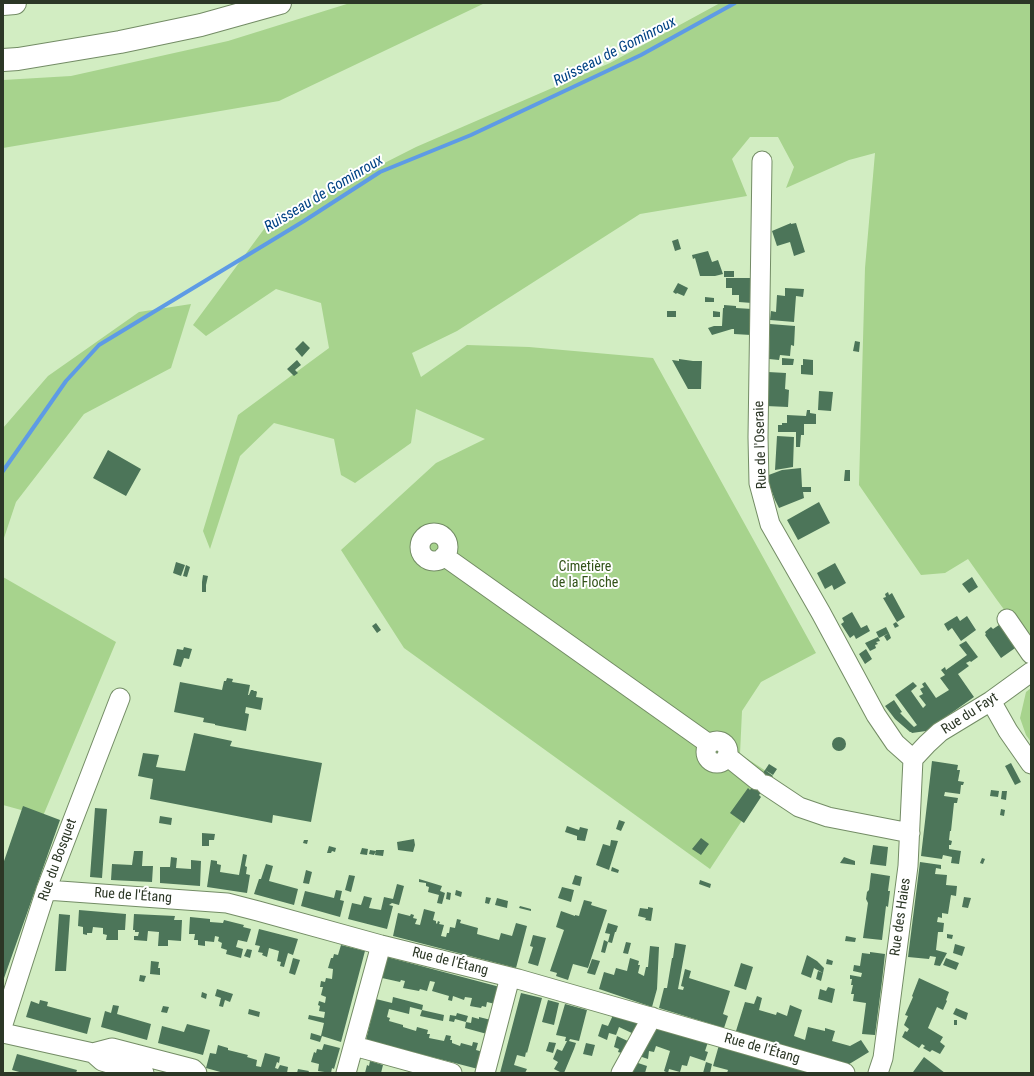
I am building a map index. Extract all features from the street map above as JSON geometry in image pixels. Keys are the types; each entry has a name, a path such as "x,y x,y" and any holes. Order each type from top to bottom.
{"highway":[{"path":"3,4 15,3"},
{"path":"3,60 18,59 128,40 201,25 280,3"}],"street":[{"name":"Rue de l'Oseraie","path":"762,161 758,437 759,483 770,524 821,613 876,715 895,743 913,759"},
{"path":"444,556 709,744 717,740 722,741 728,748 727,756 799,807 828,817 910,833"},
{"path":"1007,619 1031,654"},
{"name":"Rue du Fayt","path":"913,759 940,732 991,701 1031,672"},
{"name":"Rue du Bosquet","path":"3,1024 46,890 120,698"},
{"path":"991,701 1008,731 1031,764"},
{"name":"Rue des Haies","path":"878,1073 882,1058 908,866 913,759"},
{"name":"Rue de l'Étang","path":"46,890 227,903 381,945 510,977 845,1073"},
{"path":"346,1073 381,945"},
{"path":"485,1073 510,977"},
{"path":"621,1073 652,1017"},
{"path":"3,1033 93,1053 112,1048 193,1069 197,1073"},
{"path":"354,1046 452,1073"},
{"path":"93,1053 102,1061 144,1073"}],"green space":[{"path":"350,3 485,3 279,101 3,148 3,80 71,76 228,41"},
{"name":"Cimetière de la Floche","path":"720,3 1031,3 1031,646 968,559 945,573 921,575 859,485 865,268 875,153 849,160 786,188 794,167 778,137 750,137 732,159 747,196 640,214 457,331 412,353 421,377 467,345 529,347 653,358 816,653 761,682 742,711 740,754 772,775 710,869 404,648 341,550 436,463 485,439 416,409 411,443 355,483 341,475 334,439 274,423 240,456 210,549 203,531 238,415 329,348 321,303 276,289 206,336 193,325 270,221 416,147 610,63"},
{"path":"191,304 171,368 84,414 16,502 3,541 3,428 48,376 139,312"},
{"path":"3,577 116,642 43,816 3,805"},
{"path":"1031,688 1031,742 1026,735 1020,718 1026,692"}],"building":[{"path":"791,223 796,223 805,252 794,256 790,242 777,246 772,231"},
{"path":"678,239 681,249 675,251 672,241"},
{"path":"708,251 712,262 718,260 723,274 715,276 700,276 695,258 693,259 692,255"},
{"path":"724,271 734,271 734,277 724,277"},
{"path":"726,278 753,278 752,303 739,302 739,295 732,295 732,288 726,288"},
{"path":"678,283 688,288 684,296 673,292"},
{"path":"785,288 804,289 803,297 796,296 794,322 770,320 771,311 776,312 777,295 785,296"},
{"path":"705,297 714,298 714,302 705,302"},
{"path":"724,305 736,306 736,308 752,309 751,335 734,334 734,329 732,329 712,335 708,328 722,326"},
{"path":"667,311 676,311 676,317 667,317"},
{"path":"713,311 720,312 720,317 713,317"},
{"path":"770,324 795,326 794,346 791,345 790,356 780,355 779,360 769,359"},
{"path":"303,341 310,348 302,357 295,349"},
{"path":"855,341 860,342 859,352 853,351"},
{"path":"782,358 794,359 793,365 782,365"},
{"path":"679,359 702,361 701,389 688,389 672,360 679,361"},
{"path":"803,359 813,360 813,375 801,374"},
{"path":"297,360 301,365 295,370 298,373 294,376 287,369"},
{"path":"768,372 786,373 785,389 789,390 788,407 766,406"},
{"path":"819,391 833,392 831,411 818,410"},
{"path":"807,410 810,410 810,413 816,414 816,424 804,424 804,435 801,435 800,447 796,447 796,432 778,432 778,425 787,423 787,415 806,416"},
{"path":"777,436 794,437 793,467 775,470"},
{"path":"108,450 141,469 126,496 93,478"},
{"path":"801,468 802,487 811,487 811,492 803,492 804,498 779,508 766,476 782,470"},
{"path":"845,470 850,470 850,481 844,481"},
{"path":"819,502 830,523 798,540 787,520"},
{"path":"176,562 185,565 181,576 173,573"},
{"path":"835,563 846,583 834,590 832,585 825,589 817,573"},
{"path":"186,565 190,567 187,577 183,576"},
{"path":"203,575 208,576 206,592 202,592"},
{"path":"972,577 978,587 969,593 962,584"},
{"path":"888,592 889,595 892,593 905,617 897,622 883,598 886,597 885,594"},
{"path":"852,612 861,628 867,625 870,631 856,639 854,635 850,638 841,624 844,622 842,618"},
{"path":"957,616 960,621 967,616 976,630 961,641 952,628 948,631 944,624"},
{"path":"896,622 899,626 895,628 893,624"},
{"path":"376,623 381,630 377,633 372,626"},
{"path":"1002,623 1018,646 1001,658 985,635 985,632 991,627 993,629"},
{"path":"886,627 889,633 879,638 876,632"},
{"path":"889,633 891,638 887,641 884,636"},
{"path":"878,637 880,641 876,642 878,644 875,645 876,648 870,651 865,643"},
{"path":"966,641 978,657 971,662 966,663 969,666 958,674 974,697 926,731 910,732 895,719 885,706 894,700 902,712 900,713 914,727 917,725 895,695 913,682 917,686 911,691 923,708 926,705 919,696 923,694 920,689 924,687 922,684 925,682 936,698 949,690 940,678 945,675 941,670 945,667 946,670 967,655 959,645"},
{"path":"184,647 192,649 189,659 184,658 181,667 173,665 177,649 183,650"},
{"path":"866,649 872,659 865,664 859,654"},
{"path":"227,678 233,679 232,682 250,685 248,695 251,690 254,690 253,691 257,692 256,697 263,698 261,710 246,707 245,713 249,714 246,731 203,722 204,718 174,712 180,682 222,690 224,681 226,681"},
{"path":"194,733 232,741 230,746 322,763 311,822 273,815 272,823 150,799 153,779 138,776 143,753 159,755 156,767 185,771"},
{"path":"836,737 842,737 846,741 846,747 842,751 836,751 832,747 832,741"},
{"path":"932,761 958,765 957,770 960,770 958,781 964,782 963,785 961,785 960,794 945,792 944,796 958,798 957,803 954,803 949,840 952,841 951,845 949,845 949,849 961,851 959,864 951,863 952,857 943,855 942,859 921,856"},
{"path":"1011,763 1021,782 1015,785 1005,766"},
{"path":"769,764 777,769 773,775 765,770"},
{"path":"765,770 773,776 759,795 761,797 744,823 730,813 748,788 750,790"},
{"path":"991,790 999,791 998,797 990,796"},
{"path":"1002,791 1007,791 1006,800 1001,799"},
{"path":"23,806 60,820 3,981 3,864"},
{"path":"95,808 107,809 102,878 90,877"},
{"path":"1001,809 1005,810 1004,816 1000,815"},
{"path":"160,816 172,818 171,825 159,823"},
{"path":"619,820 625,822 621,831 616,829"},
{"path":"567,826 579,830 580,827 588,829 585,841 577,840 577,836 565,832"},
{"path":"202,833 215,834 214,840 209,840 209,846 202,846"},
{"path":"701,838 709,844 701,855 692,849"},
{"path":"414,839 415,845 413,852 398,850 397,842"},
{"path":"304,840 308,840 307,844 303,843"},
{"path":"611,840 618,841 609,870 596,865 603,844 610,846"},
{"path":"873,845 888,847 886,866 870,864"},
{"path":"329,846 336,848 335,852 332,851 331,853 327,853"},
{"path":"362,848 368,849 367,855 360,854"},
{"path":"370,850 376,851 374,855 369,854"},
{"path":"376,850 384,850 383,856 375,855"},
{"path":"134,851 143,851 142,866 153,866 152,882 111,880 112,864 132,865"},
{"path":"243,854 247,855 245,866 247,867 246,874 250,875 247,893 207,887 211,860 217,861 217,864 221,865 220,872 239,875"},
{"path":"171,857 177,858 176,868 191,869 191,860 201,861 200,886 160,883 160,867 170,867"},
{"path":"844,857 855,861 855,865 840,863"},
{"path":"982,858 985,859 983,864 980,863"},
{"path":"920,862 941,865 941,869 936,868 935,874 947,875 946,885 957,886 956,896 951,895 948,914 942,913 942,918 938,917 937,922 944,923 943,932 938,932 936,950 947,953 940,966 934,965 936,957 930,956 929,959 908,957"},
{"path":"266,864 273,866 269,881 298,889 294,905 254,894"},
{"path":"612,867 619,870 618,873 611,871"},
{"path":"306,870 312,872 309,884 303,883"},
{"path":"871,873 890,876 888,907 886,906 882,940 863,938 868,903 866,899 867,892 869,890"},
{"path":"349,875 355,876 351,892 345,890"},
{"path":"575,875 582,877 580,886 572,884"},
{"path":"419,879 442,886 440,891 445,893 442,904 437,903 439,895 428,892 429,887 426,886 426,883 419,882"},
{"path":"700,880 711,884 710,888 699,884"},
{"path":"397,884 404,886 399,905 392,903 389,905 393,906 387,929 348,919 352,903 361,905 364,896 372,898 369,908 381,910 384,897 393,899"},
{"path":"562,887 574,890 571,902 558,898"},
{"path":"336,890 342,891 340,900 344,901 340,917 301,906 305,891 334,898"},
{"path":"456,890 462,892 461,897 455,895"},
{"path":"447,892 451,893 450,900 446,899"},
{"path":"486,897 491,898 489,904 485,903"},
{"path":"964,897 971,898 968,908 962,907"},
{"path":"497,898 508,901 507,908 495,905"},
{"path":"584,900 592,902 591,905 607,910 588,968 573,964 568,980 556,976 557,973 550,971 564,930 556,927 561,911 579,916"},
{"path":"520,906 531,909 531,911 519,908"},
{"path":"648,907 653,908 651,921 645,920 646,918 638,916 640,908 648,909"},
{"path":"424,909 435,912 433,920 436,921 437,924 438,921 440,922 439,924 444,925 441,936 446,937 447,933 449,933 450,927 455,928 457,919 461,920 460,923 478,928 477,934 499,940 501,933 512,936 516,923 527,926 516,968 393,936 398,913 410,916 411,914 414,915 413,918 417,919 415,924 420,925"},
{"path":"79,910 126,914 125,930 118,930 118,940 106,940 107,935 103,934 103,928 93,927 92,933 87,933 87,935 83,934 83,927 78,926"},
{"path":"59,914 70,915 66,971 55,971"},
{"path":"134,914 175,916 174,920 182,920 181,941 168,940 168,946 158,946 159,932 148,931 147,941 134,940 134,936 138,936 139,932 135,932 135,930 133,930"},
{"path":"190,917 210,919 210,922 223,923 224,920 244,925 243,927 251,929 247,942 238,940 236,947 243,949 241,958 226,954 227,950 221,948 222,943 218,941 219,937 215,936 214,942 205,941 205,946 198,945 198,940 194,940 195,934 189,934"},
{"path":"608,923 618,926 612,943 608,942 610,934 605,933"},
{"path":"259,929 298,939 293,955 288,953 284,967 280,966 281,962 277,961 279,951 269,948 267,957 262,955 263,953 258,952 260,946 255,945"},
{"path":"947,934 953,935 952,939 947,938"},
{"path":"533,935 546,938 538,966 528,963 533,947 530,946"},
{"path":"846,936 856,938 855,942 845,941"},
{"path":"604,940 608,942 605,953 601,952"},
{"path":"626,942 631,943 628,954 623,953"},
{"path":"675,943 686,945 678,989 683,990 684,987 681,986 685,969 691,971 689,978 730,991 723,1014 728,1016 724,1028 659,1008 664,988 667,988"},
{"path":"955,944 965,947 962,956 953,953"},
{"path":"341,945 365,951 341,1042 322,1036 320,1042 310,1039 311,1033 321,1036 324,1023 308,1019 309,1015 324,1018 325,1012 319,1011 320,1006 318,1005 319,1001 325,1003 326,997 321,995 323,987 320,987 321,981 325,982 326,978 332,979 333,969 328,968 334,954 338,955"},
{"path":"650,946 659,947 657,989 652,1007 599,989 604,972 614,975 616,968 627,971 630,958 639,961 638,965 640,965 638,973 644,976 646,967 648,967"},
{"path":"247,949 252,950 250,958 244,956"},
{"path":"870,952 885,954 875,1035 862,1034 866,1003 853,1001 854,994 851,994 853,985 851,985 852,979 850,979 850,975 861,977 862,973 853,971 854,965 860,966 862,953 870,954"},
{"path":"807,955 817,961 824,968 823,973 814,968 811,978 801,974"},
{"path":"387,957 500,987 495,1004 487,1002 486,1007 482,1006 481,1008 470,1006 472,998 465,997 464,1000 453,996 452,1001 448,1000 449,996 432,991 435,982 430,981 427,991 403,988 405,981 401,980 400,982 382,978"},
{"path":"293,958 300,960 295,975 289,973"},
{"path":"946,958 959,963 956,970 943,965"},
{"path":"592,959 600,961 595,975 587,973"},
{"path":"827,959 833,961 832,965 826,964"},
{"path":"151,961 159,962 158,968 160,968 160,975 150,974"},
{"path":"741,963 753,967 746,990 734,986"},
{"path":"818,971 823,973 821,981 816,979"},
{"path":"140,975 146,976 144,982 139,981"},
{"path":"919,978 949,992 943,1010 937,1007 928,1028 943,1037 940,1042 945,1046 940,1054 932,1050 930,1052 923,1048 925,1046 922,1044 919,1048 902,1037 905,1031 907,1032 909,1029 904,1025 908,1016 905,1015"},
{"path":"828,987 835,989 832,1003 818,999 820,989 826,991"},
{"path":"217,989 233,994 230,1002 225,1000 223,1007 219,1006 221,998 215,996"},
{"path":"202,992 207,994 206,999 201,997"},
{"path":"521,993 542,998 527,1053 526,1052 525,1057 517,1055 514,1065 527,1069 525,1073 500,1073"},
{"path":"757,996 762,998 759,1010 776,1015 777,1012 787,1016 790,1005 802,1010 794,1036 805,1040 808,1027 825,1031 825,1028 835,1031 832,1041 850,1046 861,1040 869,1052 846,1066 736,1031 745,1002 754,1004"},
{"path":"393,997 423,1005 422,1010 410,1007 409,1014 389,1009 387,1017 390,1018 389,1021 416,1031 417,1027 428,1030 427,1034 430,1034 429,1038 444,1041 446,1035 451,1036 450,1040 452,1040 452,1043 460,1046 461,1043 472,1046 473,1042 478,1043 476,1050 483,1052 478,1069 366,1040 376,999 392,1003"},
{"path":"40,1000 48,1002 47,1006 91,1018 87,1034 26,1017 31,1001 39,1004"},
{"path":"548,1000 559,1003 554,1025 542,1022"},
{"path":"565,1004 587,1010 579,1041 570,1039 569,1041 576,1043 564,1073 562,1073 554,1069 558,1062 553,1059 557,1049 562,1051 567,1041 565,1041 566,1037 556,1035"},
{"path":"113,1005 119,1006 117,1014 151,1024 147,1040 101,1027 105,1011 111,1013"},
{"path":"163,1006 169,1007 167,1013 161,1012"},
{"path":"956,1008 968,1013 966,1020 953,1014"},
{"path":"249,1009 260,1012 259,1017 248,1014"},
{"path":"422,1010 444,1015 443,1021 420,1016"},
{"path":"457,1013 468,1016 466,1022 455,1019 454,1022 449,1021 450,1015 456,1016"},
{"path":"614,1013 641,1025 636,1035 619,1027 616,1035 609,1033 607,1040 598,1036 602,1024 608,1026"},
{"path":"472,1017 491,1020 487,1034 465,1028 466,1022 471,1023"},
{"path":"954,1020 957,1020 957,1025 954,1025"},
{"path":"187,1024 210,1030 203,1055 158,1043 162,1026 184,1032"},
{"path":"653,1026 708,1042 705,1051 708,1052 705,1061 690,1056 687,1066 682,1065 680,1072 669,1069 668,1073 664,1071 670,1051 656,1046 654,1052 649,1051 648,1059 642,1057 639,1054"},
{"path":"617,1036 632,1043 625,1054 618,1052 619,1049 614,1047"},
{"path":"549,1042 556,1043 553,1053 546,1051"},
{"path":"586,1043 595,1045 592,1056 583,1054"},
{"path":"324,1044 340,1048 334,1069 332,1068 331,1073 318,1071 319,1064 311,1062 314,1052 316,1053 317,1049 322,1050"},
{"path":"218,1045 228,1048 228,1050 248,1055 247,1057 257,1060 256,1066 261,1067 265,1053 280,1057 279,1063 277,1062 275,1068 278,1069 280,1065 288,1067 287,1073 224,1073 206,1068 210,1053 216,1054"},
{"path":"719,1045 816,1073 727,1073 728,1070 713,1066"},
{"path":"17,1054 77,1070 76,1073 23,1073 12,1070"},
{"path":"924,1057 945,1073 914,1073 913,1072"},
{"path":"370,1061 383,1065 381,1073 365,1073 367,1065 369,1066"},
{"path":"635,1062 647,1066 645,1073 630,1073"},
{"path":"706,1062 712,1064 710,1073 703,1073"},
{"path":"298,1069 309,1071 308,1073 297,1073"}],"waterway":[{"name":"Ruisseau de Gominroux","path":"3,471 66,381 99,345 304,221 380,172 471,135 641,55 735,3"}]}
